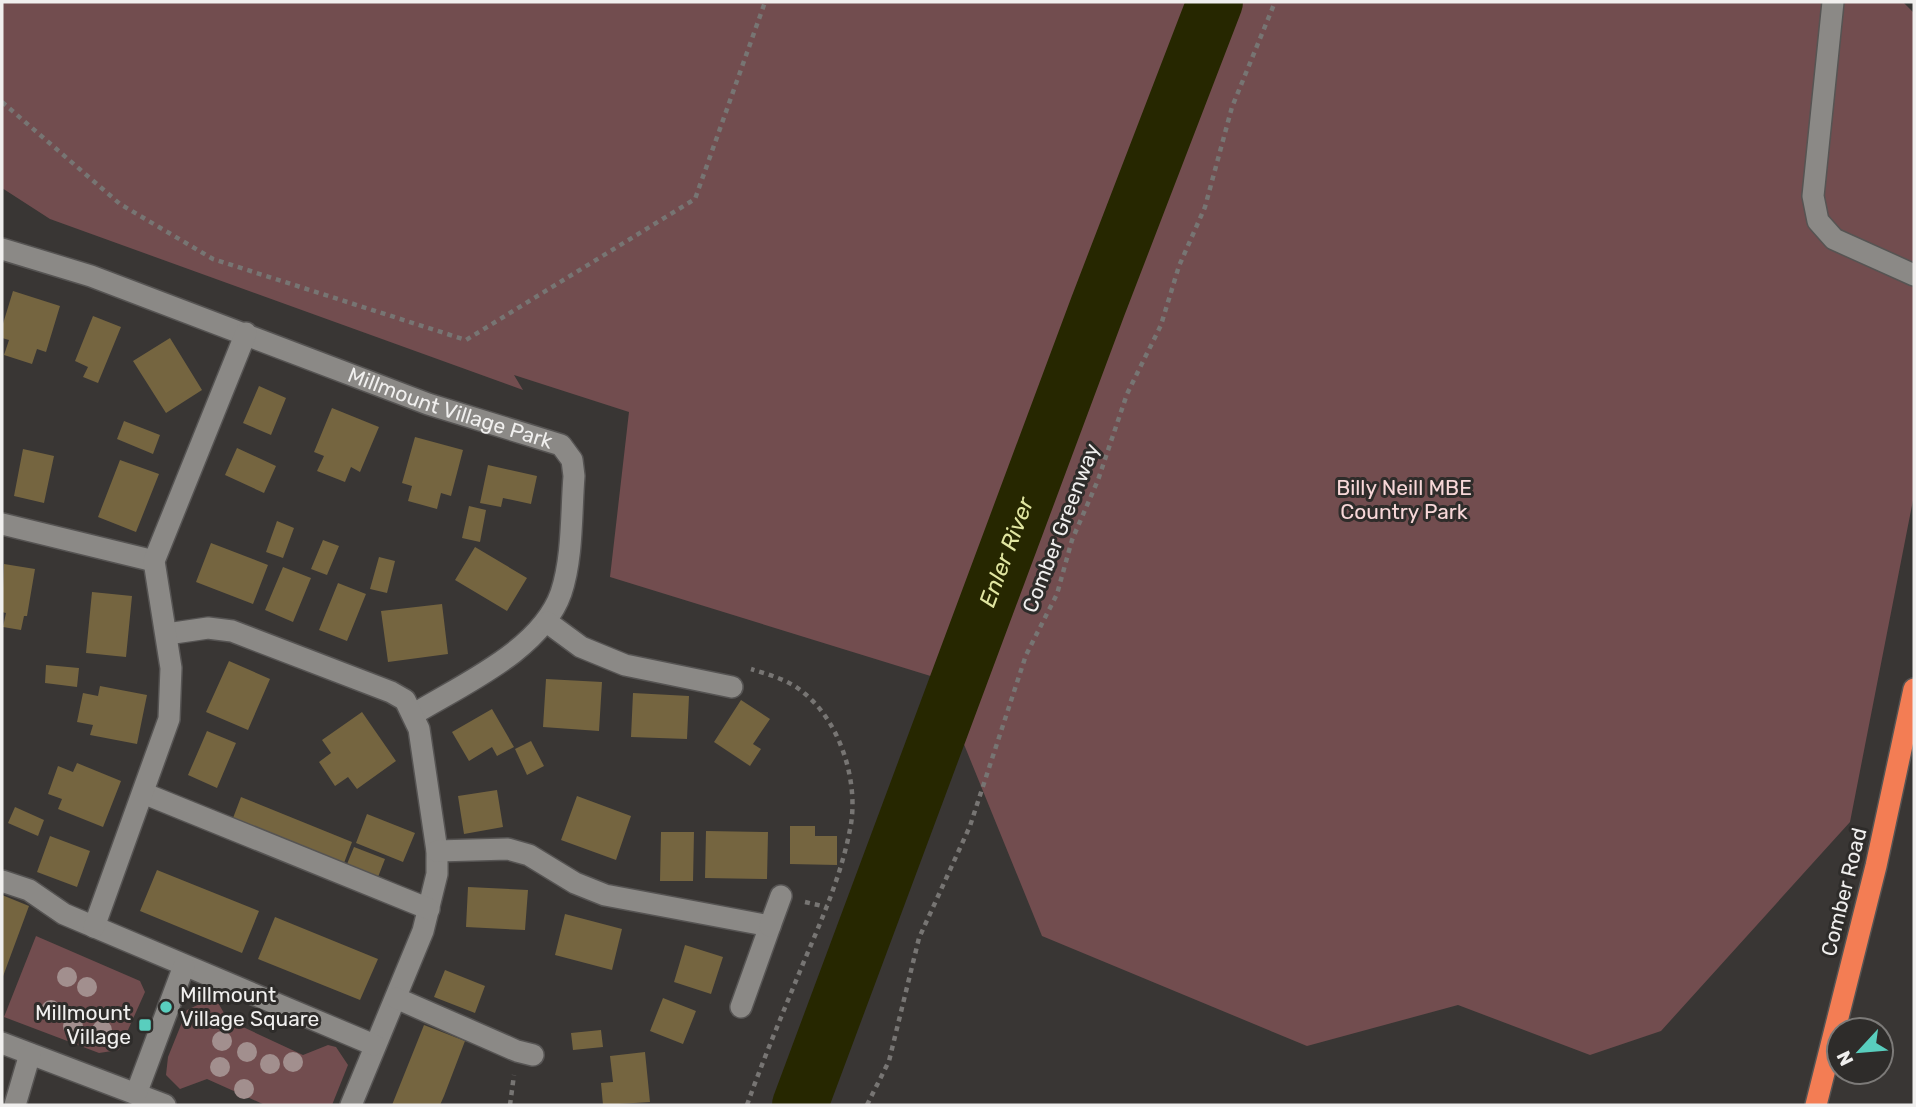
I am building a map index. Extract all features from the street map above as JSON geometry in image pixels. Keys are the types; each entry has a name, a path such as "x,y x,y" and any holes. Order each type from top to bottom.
{"highway":[{"name":"Comber Road","path":"1816,1105 1876,866 1914,689"}],"street":[{"path":"1833,2 1812,196 1818,221 1834,239 1914,275"},
{"name":"Millmount Village Park","path":"2,249 91,276 428,404 561,445 572,460 574,476 566,568 561,594 547,622 526,643 414,714"},
{"path":"94,927 169,719 173,694 167,634 155,561 246,333"},
{"path":"2,524 155,561"},
{"path":"547,622 581,647 625,664 732,687"},
{"path":"167,634 208,628 232,631 391,692 405,700 414,714 419,729 437,851 437,874 429,909 396,998 351,1105"},
{"path":"143,793 429,909"},
{"path":"437,851 508,849 529,855 575,883 605,895 770,926"},
{"path":"2,881 29,890 64,914 374,1045"},
{"path":"741,1007 781,896"},
{"path":"136,1094 184,966"},
{"path":"396,998 517,1051 533,1055"},
{"path":"2,1042 165,1105"},
{"path":"15,1105 30,1054"}],"path":[{"path":"2,102 120,204 213,259 466,340 695,198 765,2"},
{"name":"Comber Greenway","path":"867,1105 889,1060 919,938 970,826 1027,655 1057,594 1072,540 1098,480 1127,394 1161,325 1179,266 1205,207 1232,107 1275,2"},
{"path":"732,687 743,666 784,679 805,693 838,738 852,790 851,822 837,882 747,1105"}],"green space":[{"name":"Billy Neill MBE Country Park","path":"2,2 1903,2 1914,13 1914,495 1850,822 1661,1031 1590,1055 1458,1005 1307,1046 1042,936 937,678 610,577 629,412 514,375 523,390 50,219 2,188"},
{"path":"36,936 140,981 145,992 119,1050 99,1053 4,1017"},
{"path":"208,1000 217,1001 228,1020 303,1055 328,1045 336,1047 348,1065 332,1105 265,1105 207,1079 180,1089 166,1075 168,1057 187,1010"}],"building":[{"path":"13,291 60,306 46,352 37,349 32,364 4,355 9,340 2,338 2,327"},
{"path":"93,316 121,327 98,383 83,377 88,367 75,361"},
{"path":"170,338 202,390 166,413 133,361"},
{"path":"259,386 286,398 271,435 243,423"},
{"path":"332,408 379,427 360,472 351,467 345,482 317,471 324,456 314,452"},
{"path":"124,421 160,435 153,454 117,439"},
{"path":"415,437 463,450 451,496 441,493 437,509 408,501 412,486 402,483"},
{"path":"237,448 276,466 264,493 225,475"},
{"path":"23,449 54,456 44,503 14,496"},
{"path":"120,460 159,474 136,532 98,517"},
{"path":"488,465 537,476 531,504 503,498 501,507 480,503"},
{"path":"469,506 486,510 480,542 462,538"},
{"path":"277,521 294,528 283,558 266,552"},
{"path":"323,540 339,546 327,575 311,569"},
{"path":"211,543 268,565 253,604 196,582"},
{"path":"475,547 527,578 507,611 455,580"},
{"path":"379,557 395,561 387,593 370,589"},
{"path":"4,564 35,569 27,616 24,616 21,630 3,627 6,613 2,612"},
{"path":"283,567 311,578 293,622 265,610"},
{"path":"338,583 366,594 347,641 319,630"},
{"path":"92,592 132,596 126,657 86,653"},
{"path":"442,604 448,654 388,662 381,611"},
{"path":"229,661 270,679 248,730 206,712"},
{"path":"46,665 79,668 77,687 45,683"},
{"path":"546,679 602,682 599,731 543,727"},
{"path":"100,686 147,695 137,744 90,735 93,725 77,722 83,693 98,696"},
{"path":"633,693 689,696 687,739 631,737"},
{"path":"741,700 770,719 753,744 761,749 750,766 714,742"},
{"path":"492,709 514,747 497,756 492,747 469,761 452,732"},
{"path":"362,712 396,761 357,789 348,777 335,786 319,762 331,753 322,740"},
{"path":"207,731 236,743 217,788 188,775"},
{"path":"531,741 544,766 527,775 515,749"},
{"path":"77,763 121,781 103,827 58,809 62,799 48,794 58,766 73,772"},
{"path":"497,790 503,827 464,834 458,796"},
{"path":"577,796 631,816 616,860 561,840"},
{"path":"241,797 352,842 344,863 233,818"},
{"path":"15,807 44,820 38,836 8,823"},
{"path":"367,814 415,833 403,862 356,843"},
{"path":"790,826 815,826 815,836 837,836 837,865 790,864"},
{"path":"706,831 768,832 767,879 705,878"},
{"path":"661,832 694,832 693,881 660,881"},
{"path":"50,836 90,851 77,887 37,872"},
{"path":"354,847 385,859 378,877 347,864"},
{"path":"157,870 259,911 242,953 140,911"},
{"path":"468,887 528,890 525,930 466,927"},
{"path":"2,895 29,906 2,979"},
{"path":"565,914 622,929 612,970 555,955"},
{"path":"275,917 378,959 360,1000 258,959"},
{"path":"685,945 723,957 711,994 674,982"},
{"path":"445,970 485,986 475,1013 434,997"},
{"path":"663,998 696,1011 683,1044 650,1031"},
{"path":"424,1025 465,1041 444,1096 440,1105 392,1105"},
{"path":"601,1030 603,1047 573,1050 571,1033"},
{"path":"645,1052 650,1102 603,1105 601,1083 613,1082 610,1056"}],"waterway":[{"name":"Enler River","path":"800,1105 1098,306 1215,2"}],"place":[{"name":"Millmount Village Square","path":"166,1007"},
{"name":"Millmount Village","path":"145,1025"}]}
